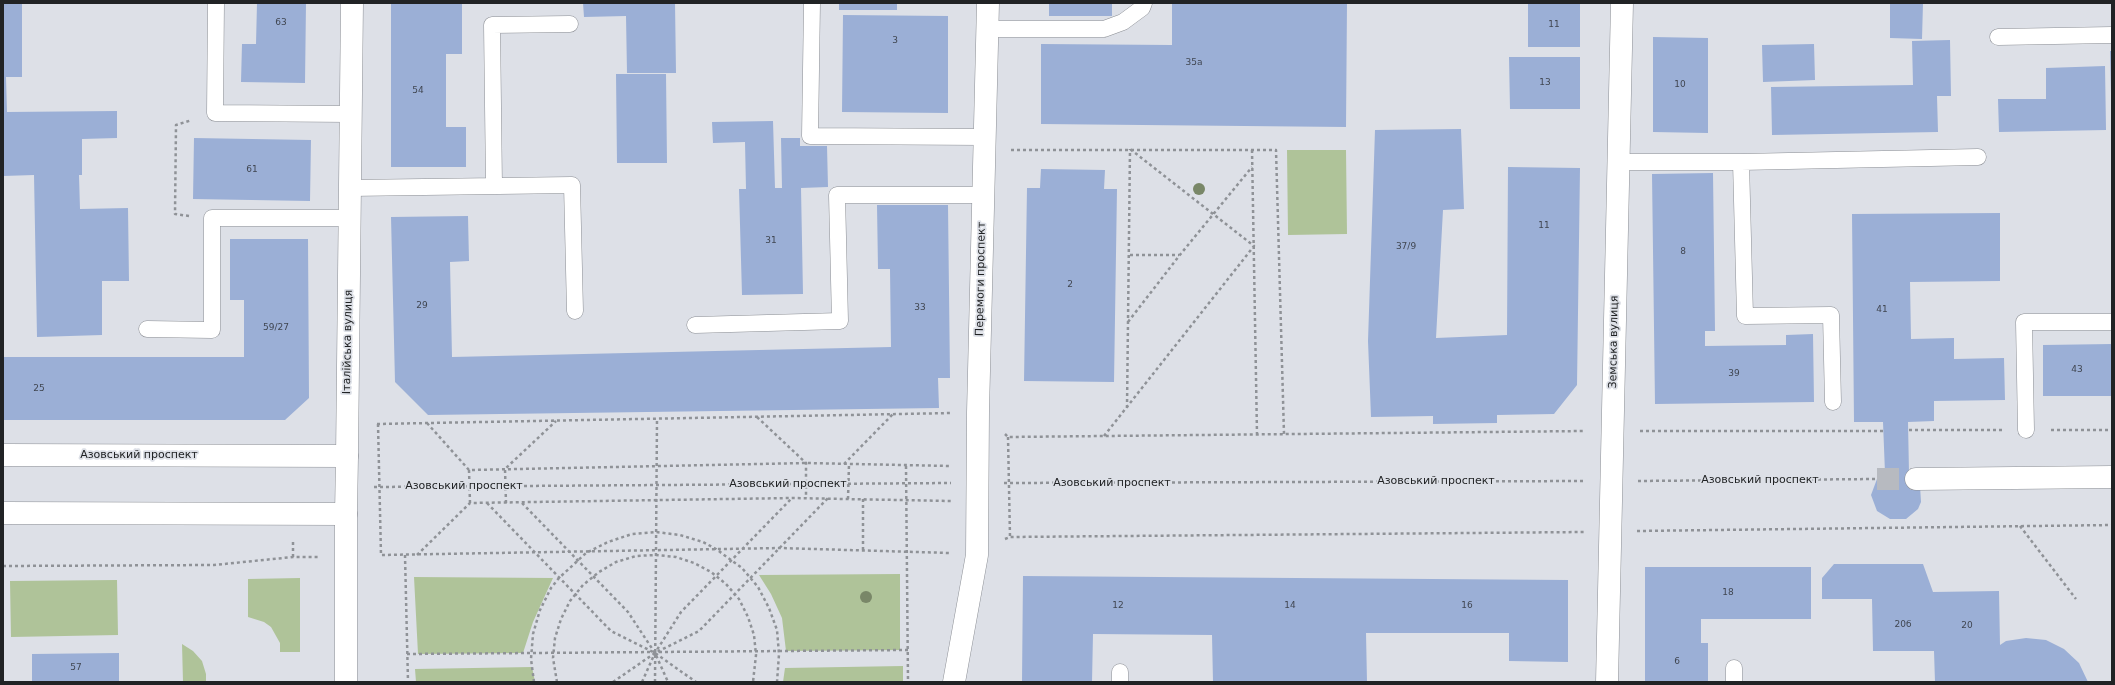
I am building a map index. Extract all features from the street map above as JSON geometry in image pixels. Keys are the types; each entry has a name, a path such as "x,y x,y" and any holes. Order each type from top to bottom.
{"street":[{"name":"Італійська вулиця","path":"346,682 346,514 352,3"},
{"name":"Перемоги проспект","path":"954,682 977,555 978,412 988,3"},
{"name":"Земська вулиця","path":"1607,682 1611,431 1622,3"},
{"name":"Азовський проспект","path":"3,455 347,456"},
{"path":"1916,479 2112,477"},
{"path":"3,513 346,514"}],"lane":[{"path":"216,3 215,113 351,114"},
{"path":"812,3 810,136 984,144"},
{"path":"988,30 1104,29 1123,22 1142,8 1144,3"},
{"path":"494,186 492,25 570,24"},
{"path":"1998,37 2112,35"},
{"path":"1618,162 1742,162 1978,157"},
{"path":"1742,162 1745,316 1831,315 1833,402"},
{"path":"350,188 572,185 575,311"},
{"path":"695,325 840,321 837,195 983,195"},
{"path":"147,329 212,330 212,218 350,218"},
{"path":"2026,430 2024,322 2112,322"}],"path":[{"path":"212,218 175,214 176,125 215,113"},
{"path":"984,144 1130,149 1276,150 1284,434"},
{"path":"1130,149 1254,246"},
{"path":"1127,409 1130,255 1130,149"},
{"path":"1252,150 1257,434"},
{"path":"1128,323 1213,213 1253,167"},
{"path":"1104,436 1127,409 1254,246"},
{"path":"1130,255 1179,256"},
{"path":"347,424 978,412 1008,437 1611,431 1884,431"},
{"path":"844,464 893,414"},
{"path":"757,416 806,463 806,498"},
{"path":"655,682 657,418"},
{"path":"506,503 505,469 556,420"},
{"path":"426,423 469,470 470,504"},
{"path":"378,424 381,555"},
{"path":"1008,437 1010,537"},
{"path":"469,470 806,463 849,464 906,466 977,484"},
{"path":"848,499 849,464"},
{"path":"906,466 908,682"},
{"name":"Азовський проспект","path":"347,486 1877,479"},
{"path":"417,555 470,504 792,498 906,500 977,484"},
{"path":"642,682 655,653 681,612 792,498"},
{"path":"613,682 655,653 698,631 828,498"},
{"path":"863,499 863,550"},
{"path":"487,503 611,631 655,653 696,682"},
{"path":"522,503 628,612 655,653 668,682"},
{"path":"3,566 214,565 293,557 744,548 863,550 977,555 1010,537 2112,525"},
{"path":"2020,526 2076,599"},
{"path":"534,682 532,654 533,634 540,610 559,578 590,551 608,542 632,534 656,532 680,535 703,542 716,549 732,560 758,587 769,608 776,630 779,651 777,682"},
{"path":"405,555 408,682"},
{"path":"557,682 554,654 555,638 561,618 575,594 593,576 616,562 636,556 656,555 676,557 694,563 716,576 735,594 748,617 754,635 756,652 753,682"},
{"path":"407,654 908,650"}],"green space":[{"path":"1287,150 1346,150 1347,234 1288,235"},
{"path":"900,574 900,650 786,651 782,618 771,594 759,575"},
{"path":"414,577 553,578 533,622 523,653 418,654"},
{"path":"300,578 300,652 280,652 280,643 271,627 264,622 248,617 248,579"},
{"path":"117,580 118,635 11,637 10,581"},
{"path":"182,644 193,651 202,661 206,674 206,682 183,682"},
{"path":"903,666 903,682 783,682 785,668"},
{"path":"532,667 535,682 416,682 415,669"}],"building":[{"path":"3,3 22,3 22,77 6,77 7,112 117,111 117,138 82,139 82,175 79,175 80,209 128,208 129,281 102,281 102,335 37,337 34,175 3,176"},
{"path":"257,3 306,3 305,83 241,82 242,44 256,44"},
{"path":"391,3 462,3 462,54 446,54 446,127 466,127 466,167 391,167"},
{"path":"583,3 675,3 676,73 627,73 626,16 584,17"},
{"path":"839,3 897,3 897,10 839,10"},
{"path":"1049,3 1112,3 1112,16 1049,16"},
{"path":"1172,3 1347,3 1346,127 1041,124 1041,44 1172,45"},
{"path":"1528,3 1580,3 1580,47 1528,47"},
{"path":"1890,3 1923,3 1922,39 1890,38"},
{"path":"843,15 948,16 948,113 842,112"},
{"path":"1653,37 1708,38 1708,133 1653,132"},
{"path":"1950,40 1951,96 1937,96 1938,132 1772,135 1771,87 1913,85 1912,41"},
{"path":"1814,44 1815,80 1763,82 1762,45"},
{"path":"2110,51 2112,51 2112,94 2111,94"},
{"path":"1509,57 1580,57 1580,109 1510,109"},
{"path":"2105,66 2106,130 1999,132 1998,99 2046,99 2046,68"},
{"path":"616,74 666,74 667,163 617,163"},
{"path":"773,121 775,188 782,188 781,138 800,138 800,146 827,146 828,187 801,188 803,294 742,295 739,189 746,189 745,142 713,143 712,122"},
{"path":"1461,129 1464,209 1443,210 1436,338 1507,335 1508,167 1580,168 1577,385 1554,414 1497,415 1497,423 1433,424 1433,416 1371,417 1368,341 1375,130"},
{"path":"194,138 311,140 310,201 193,199"},
{"path":"1041,169 1105,170 1104,189 1117,189 1114,382 1024,381 1027,188 1040,188"},
{"path":"1713,173 1715,331 1705,331 1705,346 1786,345 1786,335 1813,334 1814,402 1655,404 1652,174"},
{"path":"877,205 948,205 950,378 938,378 939,408 428,415 395,382 391,217 468,216 469,261 450,262 452,357 891,347 890,269 878,269"},
{"path":"2000,213 2000,281 1910,282 1911,339 1954,338 1954,359 2004,358 2005,400 1934,401 1934,421 1908,422 1909,473 1920,486 1921,502 1918,509 1906,519 1890,519 1877,511 1871,495 1877,479 1885,473 1883,422 1854,422 1852,214"},
{"path":"230,239 308,239 309,398 285,420 3,420 3,357 244,357 244,300 230,300"},
{"path":"2112,344 2112,396 2043,396 2043,345"},
{"path":"1834,564 1923,564 1933,592 1999,591 2000,645 2006,641 2026,638 2046,640 2064,649 2079,663 2088,682 1935,682 1934,651 1873,651 1872,599 1822,599 1822,578"},
{"path":"1645,567 1811,567 1811,619 1701,619 1701,643 1708,643 1708,682 1645,682"},
{"path":"1023,576 1568,580 1568,662 1509,661 1509,633 1366,633 1367,682 1213,682 1212,635 1093,634 1092,682 1022,682"},
{"path":"119,653 119,682 32,682 32,654"}],"tunnel":[{"path":"1877,479 1916,479"}]}
